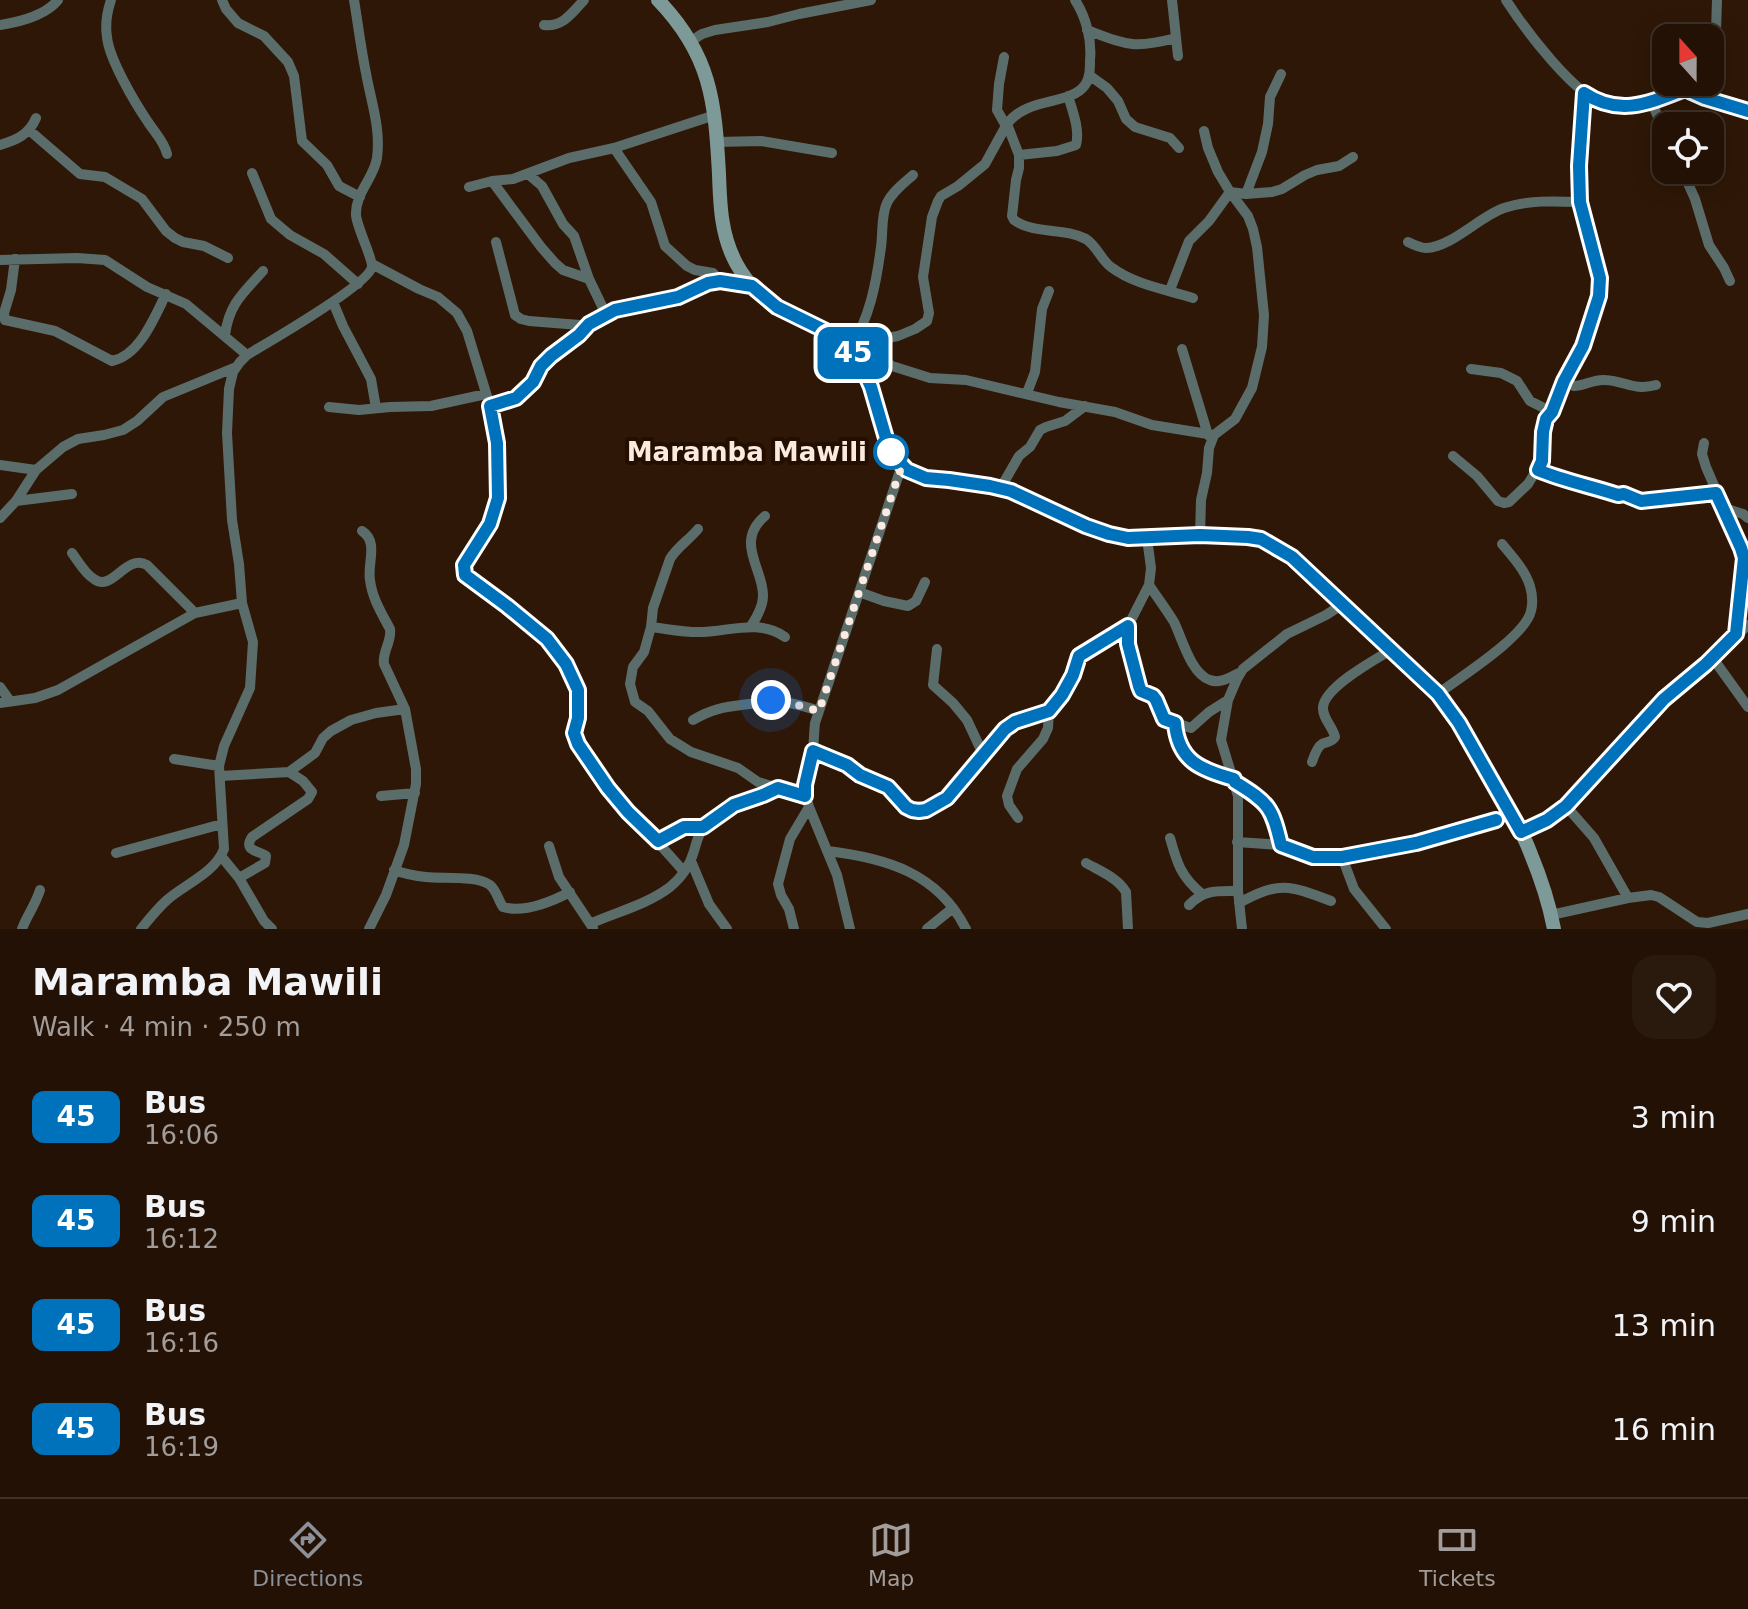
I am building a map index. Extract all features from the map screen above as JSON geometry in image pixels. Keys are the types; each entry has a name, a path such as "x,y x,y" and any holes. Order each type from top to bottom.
{"street":[{"path":"0,25 28,18 52,7 58,0"},
{"path":"111,0 107,13 110,49 147,121 165,144 167,154"},
{"path":"222,0 238,23 264,36 288,62 294,76 302,141 327,165 339,186 360,197"},
{"path":"141,929 167,900 207,871 224,849 220,771 224,746 250,688 253,642 242,603 232,520 227,433 229,389 236,367 247,355 358,284 372,269 356,215 360,197 377,160 378,127 354,0"},
{"path":"544,25 563,23 584,0"},
{"path":"658,0 691,41 710,90 715,115 721,214 737,266 752,286 777,307 826,331 850,350 860,362 871,387 890,452 907,470 926,478 1000,489 1031,499 1086,526 1128,538 1228,535 1261,539 1292,557 1438,694 1459,723 1521,832 1552,922 1628,898 1651,895 1659,897 1696,925 1748,914"},
{"path":"691,41 715,30 871,0"},
{"path":"870,341 898,336 927,321 929,313 923,277 932,217 941,196 985,164 1006,125 1022,110 1068,96 1082,88 1089,75 1091,54 1082,11 1075,0"},
{"path":"1172,0 1178,56"},
{"path":"1506,0 1528,34 1584,93 1615,107 1638,105 1664,96"},
{"path":"1716,24 1717,0"},
{"path":"1087,30 1139,46 1176,38"},
{"path":"1004,57 997,110 1019,155 1014,220 1027,226 1073,234 1088,240 1108,265 1123,275 1136,282 1193,298"},
{"path":"1246,194 1262,152 1270,97 1281,74"},
{"path":"1089,75 1107,88 1118,101 1126,119 1135,127 1170,138 1179,148"},
{"path":"1453,456 1477,476 1498,501 1504,503 1528,484 1542,461 1546,419 1583,346 1599,296 1600,278 1580,202 1584,93"},
{"path":"1019,155 1057,151 1076,145 1077,129 1068,96"},
{"path":"1702,96 1748,111"},
{"path":"1651,101 1656,112"},
{"path":"469,187 513,179 569,158 614,148 715,115"},
{"path":"0,145 20,139 33,126 36,118"},
{"path":"29,130 80,174 105,177 142,199 175,238 204,246 228,258"},
{"path":"861,331 892,366 930,378 966,380 1115,412 1152,425 1211,435 1235,419 1252,388 1262,347 1264,315 1253,229 1248,216 1214,164 1204,131"},
{"path":"717,142 761,141 832,153"},
{"path":"614,148 646,192 665,246 687,266 713,273 720,281"},
{"path":"1230,192 1272,192 1317,170 1339,166 1353,157"},
{"path":"252,173 271,219 290,235 324,254 358,284"},
{"path":"528,174 542,186 563,224 574,236 589,279 608,313"},
{"path":"850,350 861,331 873,293 888,199 913,175"},
{"path":"492,181 555,263 563,270 589,279"},
{"path":"1688,184 1709,245 1730,281"},
{"path":"1170,290 1189,241 1209,221 1230,192"},
{"path":"1408,242 1423,248 1436,246 1494,211 1510,206 1580,202"},
{"path":"496,242 515,315 529,321 589,324"},
{"path":"15,259 5,320 55,331 112,361 123,357 145,334 166,294"},
{"path":"0,260 105,260 147,287 186,304 247,355"},
{"path":"372,264 438,297 457,313 467,331 490,406 497,443 498,498 490,524 464,565 465,575 547,639 566,664 578,690 578,718 574,733 578,744 608,788 684,872"},
{"path":"225,335 233,305 263,271"},
{"path":"490,406 516,398 533,382 541,366 589,324 608,313 678,297 708,283 720,281 752,286"},
{"path":"1027,393 1035,372 1042,309 1049,291"},
{"path":"333,302 371,379 376,408"},
{"path":"1182,349 1211,435 1201,500 1200,535"},
{"path":"0,518 16,501 36,470 63,447 78,439 123,430 163,397 236,367"},
{"path":"1471,369 1501,373 1517,381 1530,401 1552,412"},
{"path":"1564,381 1574,386 1602,379 1644,388 1656,385"},
{"path":"329,407 359,410 431,406 486,394"},
{"path":"1000,489 1019,456 1030,447 1040,430 1065,421 1085,406"},
{"path":"1704,443 1702,454 1744,558 1736,634"},
{"path":"0,465 36,470"},
{"path":"850,929 837,875 805,796 805,785 813,751 815,723 902,465"},
{"path":"1538,470 1561,480 1586,484 1641,501 1716,493"},
{"path":"16,501 72,494"},
{"path":"1724,508 1748,518"},
{"path":"751,626 764,592 750,542 765,516"},
{"path":"698,529 670,559 653,608 644,652 633,667 630,690 635,702 648,711 670,739 680,746 738,768 758,782 805,796"},
{"path":"362,531 371,541 369,579 391,635 383,657 384,664 405,709 416,769 415,793 404,845 386,895 369,929"},
{"path":"1147,538 1151,568 1149,585 1128,626 1128,644 1141,691 1153,696 1164,719 1191,728 1228,700"},
{"path":"1438,694 1495,652 1531,614 1529,585 1502,544"},
{"path":"72,553 94,580 100,582 140,561 195,613"},
{"path":"859,592 908,606 916,601 925,582"},
{"path":"1149,585 1171,618 1201,675 1211,681 1221,681 1240,673 1287,634 1343,604"},
{"path":"0,687 5,702 35,698 58,690 195,613 242,603"},
{"path":"1521,832 1547,820 1566,806 1664,699 1748,625"},
{"path":"651,627 700,632 751,626 785,637"},
{"path":"813,751 888,787 906,807 926,810 947,798 1010,725 1049,711 1073,675 1079,656 1128,626"},
{"path":"937,649 933,685 967,720 983,754"},
{"path":"1312,762 1322,744 1335,737 1323,711 1328,696 1349,677 1391,650"},
{"path":"1712,657 1748,707"},
{"path":"1240,673 1228,700 1221,740 1238,796 1238,891 1242,929"},
{"path":"693,720 715,708 771,700 819,711"},
{"path":"289,772 315,753 326,734 337,727 376,713 405,709"},
{"path":"1018,818 1007,796 1017,769 1043,739 1048,728 1049,711"},
{"path":"1175,723 1179,746 1194,762 1214,774 1235,781 1261,798 1274,816 1281,845"},
{"path":"174,759 220,771 289,772 310,789 312,795 252,837 249,848 267,859 239,878"},
{"path":"549,846 559,877 593,926 670,887 691,861 703,827 734,805 778,788"},
{"path":"381,796 415,793"},
{"path":"1566,806 1594,838 1628,898"},
{"path":"794,929 778,884 790,839 809,807"},
{"path":"1237,842 1281,845 1313,857 1342,857 1416,843 1496,820 1510,813"},
{"path":"116,853 222,824"},
{"path":"658,841 684,827 703,827"},
{"path":"1170,838 1185,878 1202,894"},
{"path":"828,851 879,859 929,883 942,893 966,929"},
{"path":"221,856 272,929"},
{"path":"1342,857 1354,889 1386,929"},
{"path":"691,861 709,904 727,929"},
{"path":"1086,863 1124,887 1128,929"},
{"path":"394,870 428,877 482,881 496,892 503,907 509,909 525,908 570,892"},
{"path":"1239,903 1277,887 1309,892 1331,901"},
{"path":"22,929 33,911 40,890"},
{"path":"1189,905 1202,894 1217,890 1238,891"},
{"path":"927,929 953,908"}],"bus line":[{"name":"45","path":"1496,820 1416,843 1342,857 1313,857 1281,845 1274,816 1261,798 1234,779 1199,767 1179,746 1175,723 1164,719 1153,696 1141,691 1128,644 1128,626 1085,650 1075,663 1073,675 1062,695 1049,711 1015,722 1005,729 947,798 937,805 926,810 912,810 888,787 813,751 805,796 778,788 734,805 703,827 684,827 658,841 608,788 578,744 574,733 578,718 578,690 566,664 547,639 492,594 468,579 463,570 490,524 498,498 497,443 490,406 516,398 533,382 541,366 551,356 589,324 615,310 678,297 708,283 720,281 752,286 777,307 826,331 850,350 860,362 871,387 890,452 907,470 926,478 1011,491 1109,534 1128,538 1248,537 1261,539 1292,557 1438,694 1459,723 1521,832 1547,820 1566,806 1664,699 1736,634 1744,570 1741,548 1716,493 1641,501 1586,484 1561,480 1538,470 1542,461 1546,419 1583,346 1599,296 1600,278 1580,202 1584,93 1615,107 1638,105 1685,89 1748,111"}],"place":[{"name":"Maramba Mawili","path":"891,452"}],"route":[{"path":"771,700 819,711 902,465 891,452"}]}
